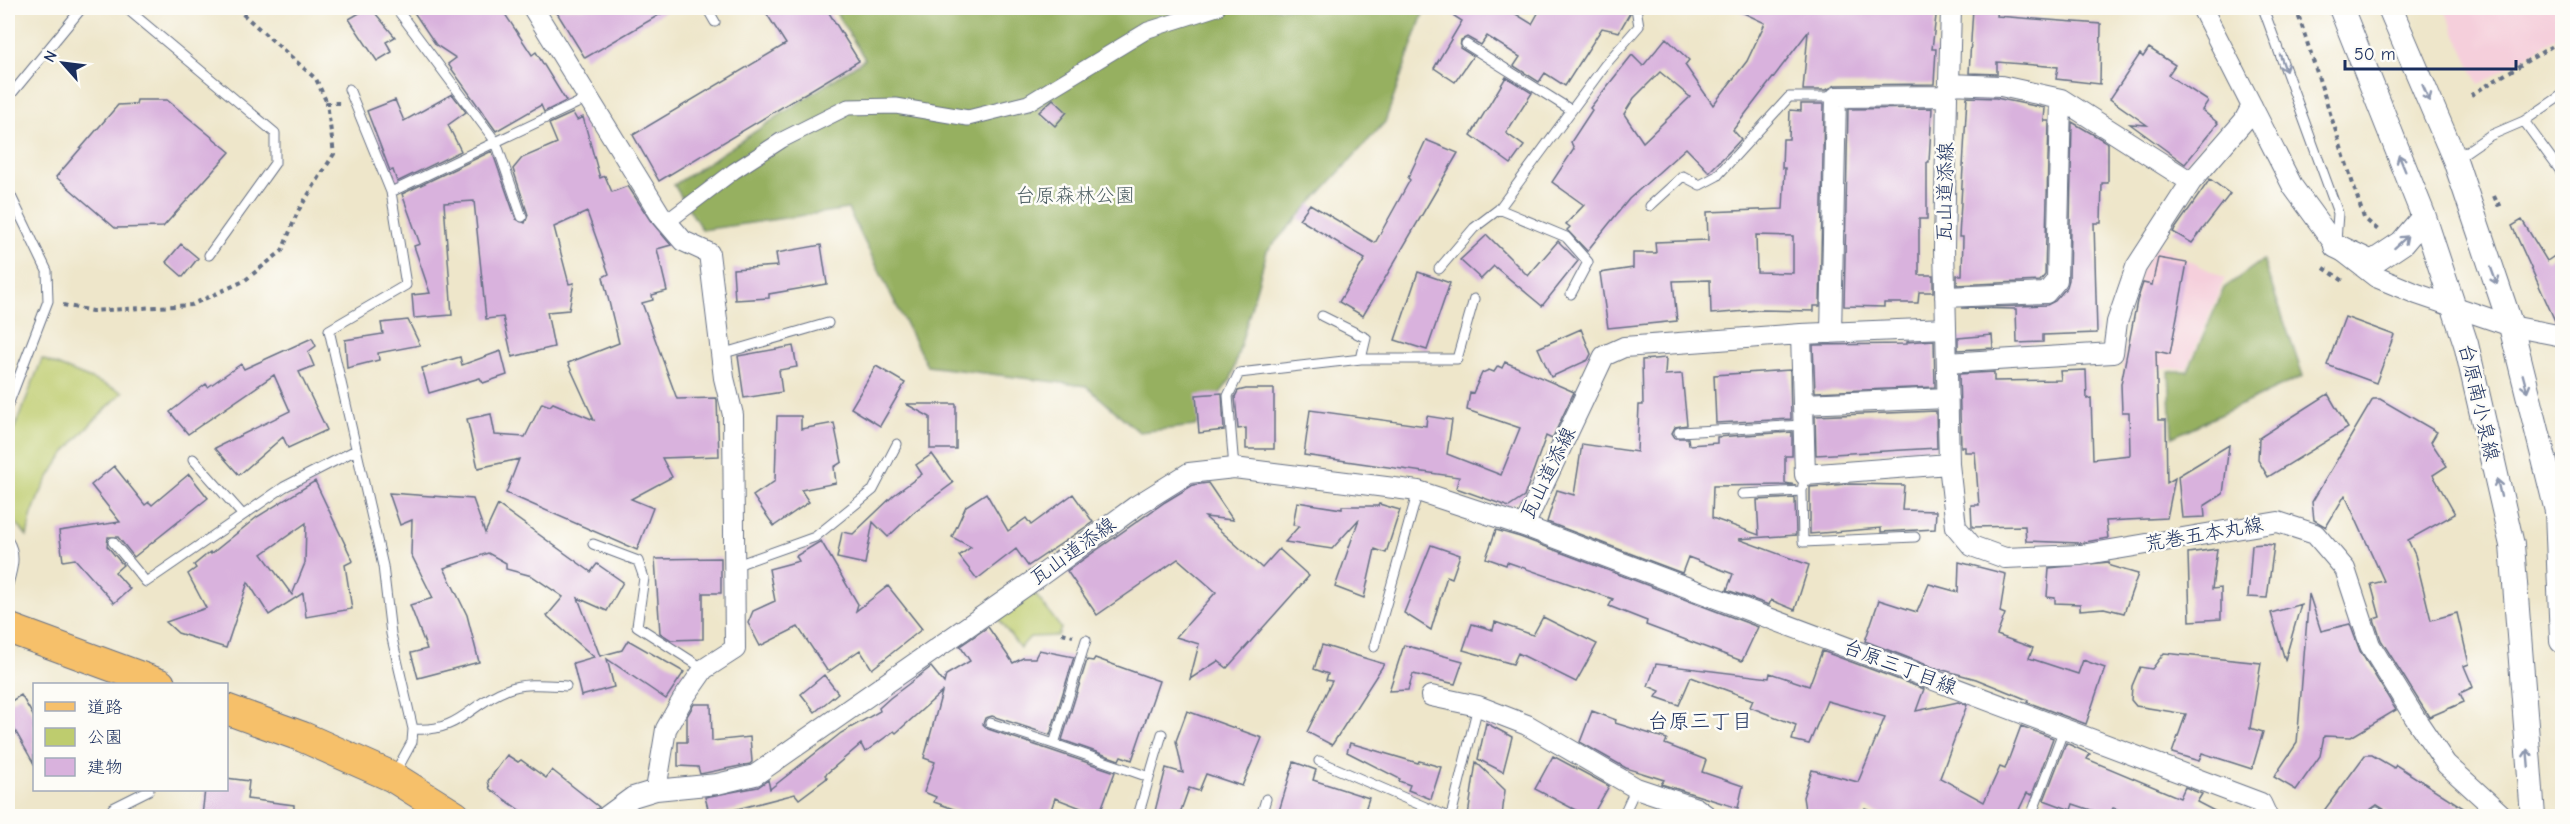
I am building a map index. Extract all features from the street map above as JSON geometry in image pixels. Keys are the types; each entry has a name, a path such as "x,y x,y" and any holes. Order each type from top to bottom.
{"main road":[{"path":"8,628 157,683"},
{"path":"228,710 303,737 393,777 455,816"}],"street":[{"path":"533,8 667,222 683,241 709,253 721,354 732,415 735,649 704,669 666,729 656,790"},
{"path":"667,222 734,171 782,140 848,107 896,106 968,118 1028,103 1094,65 1148,30 1217,8"},
{"name":"瓦山道添線","path":"607,816 633,797 656,790 717,784 755,775 1040,576 1136,506 1189,473 1234,468 1418,491 1524,526 1604,356 1624,347 1802,334 1946,328 1951,8"},
{"path":"2202,8 2294,187 2336,246 2376,277 2417,294 2453,304 2511,326 2562,336"},
{"name":"台原南小泉線","path":"2341,8 2424,217 2466,344 2512,545 2533,816"},
{"path":"2390,8 2455,160 2511,326 2560,511 2562,640"},
{"path":"1831,333 1836,97 2001,86 2061,99 2191,182"},
{"path":"1945,297 2046,293 2057,280 2061,99"},
{"path":"1947,363 2114,353 2117,322 2136,267 2191,182 2244,121 2252,106"},
{"path":"2336,246 2372,263 2402,243 2424,217"},
{"name":"荒巻五本丸線","path":"1946,328 1949,465 1956,527 1972,546 2005,558 2081,555 2278,522 2315,534 2345,569 2370,645 2415,718 2446,764 2503,816"},
{"path":"1802,334 1804,483 1949,465"},
{"path":"1803,404 1948,398"},
{"name":"台原三丁目線","path":"1524,526 2261,803 2267,816"},
{"path":"1431,696 1478,706 1527,725 1636,788 1696,808 1707,816"}],"lane":[{"path":"8,98 82,8"},
{"path":"126,8 275,133 275,163 209,255"},
{"path":"396,8 496,142 522,217"},
{"path":"707,8 715,22"},
{"path":"1439,269 1474,228 1499,209 1605,65 1639,26 1636,8"},
{"path":"2263,8 2338,213 2336,246"},
{"path":"1466,44 1572,110"},
{"path":"350,89 391,192 406,285 329,330 383,566 391,634 413,729 411,742 393,777"},
{"path":"2455,160 2489,136 2524,121 2562,95"},
{"path":"1650,206 1683,176 1700,185 1717,176 1789,97 1836,97"},
{"path":"391,192 588,98"},
{"path":"2524,121 2562,173"},
{"path":"8,190 47,270 48,301 8,405"},
{"path":"1499,209 1566,237 1588,262 1571,294"},
{"path":"1234,468 1228,396 1239,373 1361,359 1457,359 1474,299"},
{"path":"1322,316 1366,338 1361,359"},
{"path":"721,354 828,323"},
{"path":"1679,432 1804,425"},
{"path":"734,566 814,537 873,490 897,444"},
{"path":"113,542 146,582 284,487 356,450"},
{"path":"193,459 242,514"},
{"path":"1742,494 1804,483 1803,542 1916,537"},
{"path":"1374,647 1418,491"},
{"path":"8,541 13,548 13,566 8,584"},
{"path":"593,544 638,561 644,578 637,626 704,669"},
{"path":"1054,744 1086,639"},
{"path":"413,729 435,731 464,716 506,689 539,685 566,686"},
{"path":"1451,816 1478,706"},
{"path":"990,723 1149,777"},
{"path":"2031,816 2064,728"},
{"path":"1138,816 1162,734"},
{"path":"1319,761 1446,816"},
{"path":"1623,816 1636,788"},
{"path":"108,816 113,808 145,791"},
{"path":"1261,816 1266,799"}],"path":[{"path":"236,8 316,79 327,103"},
{"path":"2296,8 2364,218 2378,231 2387,228"},
{"path":"2471,95 2562,40"},
{"path":"2495,199 2498,205 2505,202"}],"shaded area":[{"path":"2444,8 2562,8 2562,34 2479,85"},
{"path":"2157,245 2225,278 2187,368 2122,368 2141,271"}],"green space":[{"name":"台原森林公園","path":"833,8 1425,8 1385,122 1267,251 1231,379 1195,426 1139,432 1086,386 927,366 848,209 702,230 674,185 865,59"},
{"path":"2263,260 2303,376 2172,437 2169,371 2188,371 2224,288"},
{"path":"42,359 123,392 82,433 58,462 39,495 27,536 8,513 8,445"},
{"path":"1033,591 1061,628 1058,636 1030,637 1020,648 996,616"}],"building":[{"path":"371,8 395,37 386,42 392,52 377,61 349,19"},
{"path":"411,8 501,8 532,55 536,52 566,101 544,112 541,105 496,131 448,64 456,58 436,45"},
{"path":"554,8 671,8 585,58"},
{"path":"763,8 826,8 859,61 659,181 633,135 786,44"},
{"path":"1442,8 1506,8 1532,24 1541,8 1629,8 1630,13 1619,32 1602,28 1565,86 1545,73 1539,82 1514,66 1520,57 1487,36 1481,45 1467,37 1461,40 1460,48 1473,56 1455,82 1434,68 1462,21"},
{"path":"1733,8 1900,11 1900,8 1937,8 1932,49 1936,49 1934,84 1836,85 1826,90 1803,90 1808,32 1733,130 1741,139 1709,172 1686,148 1629,199 1587,251 1567,230 1570,227 1566,224 1584,205 1552,182 1574,149 1571,142 1592,110 1590,108 1632,55 1643,66 1666,38 1689,60 1685,65 1713,105 1747,61 1765,23","holes":["1660,72 1690,97 1643,142 1624,114 1634,98"]},
{"path":"1973,8 1998,8 1997,16 2101,24 2100,84 2056,79 2058,67 1997,62 1997,74 1969,73"},
{"path":"2149,48 2175,65 2168,75 2208,101 2202,110 2218,123 2185,164 2130,124 2147,125 2110,99 2140,54 2143,57"},
{"path":"1506,77 1532,93 1506,133 1524,146 1511,164 1471,135"},
{"path":"452,94 466,112 448,125 461,151 397,182 393,170 390,171 367,111 395,100 404,121"},
{"path":"1967,97 1996,98 2045,108 2044,121 2049,121 2045,275 2040,281 1957,285 1957,275 1962,275 1963,237 1959,237"},
{"path":"1053,99 1067,112 1055,126 1039,112"},
{"path":"137,100 167,100 230,152 163,227 115,228 56,177 118,105 136,104"},
{"path":"1801,104 1824,104 1820,306 1814,306 1814,311 1759,310 1711,314 1710,280 1673,281 1677,321 1608,328 1600,273 1633,268 1633,253 1656,253 1655,242 1708,240 1707,212 1783,209 1785,168 1782,168 1783,139 1789,139 1790,110 1801,111","holes":["1756,235 1793,236 1793,273 1757,272"]},
{"path":"1932,108 1929,162 1927,162 1927,219 1919,219 1919,275 1933,275 1933,292 1919,292 1918,303 1884,303 1884,307 1844,306 1848,109"},
{"path":"573,113 577,120 583,117 600,178 605,176 612,192 628,186 650,220 671,245 657,249 667,291 652,295 653,300 642,303 677,399 716,398 717,400 719,456 662,458 672,477 631,499 653,508 637,550 506,493 519,459 478,468 467,419 491,414 495,435 525,437 542,403 550,406 553,403 594,420 568,363 619,343 603,277 609,274 587,212 554,227 569,284 574,283 569,310 547,312 554,347 512,357 503,317 486,319 474,201 444,203 452,315 414,318 412,295 430,293 414,246 420,244 402,194 492,151 516,219 525,223 528,215 513,169 522,158 557,143 549,124"},
{"path":"2072,122 2108,143 2108,183 2102,183 2101,223 2094,223 2097,333 2043,335 2043,342 2017,343 2016,309 1961,308 2047,305 2055,301 2067,287"},
{"path":"1426,140 1458,153 1363,316 1339,302 1365,259 1299,219 1310,204 1375,243 1410,180 1408,178"},
{"path":"2210,179 2230,194 2192,243 2173,232"},
{"path":"2522,220 2547,261 2562,251 2562,324 2556,323 2512,226"},
{"path":"1487,235 1528,276 1558,241 1578,261 1542,306 1494,266 1481,279 1460,260"},
{"path":"181,244 198,258 183,277 166,262"},
{"path":"821,245 827,284 769,294 769,298 735,300 733,269 778,266 776,253"},
{"path":"2158,258 2187,263 2170,354 2156,351 2158,420 2166,420 2167,483 2175,478 2167,518 2106,521 2108,538 2080,543 2026,541 2025,526 1972,527 1971,505 1979,505 1975,452 1965,452 1965,447 1961,447 1959,374 1994,372 1994,381 2061,380 2060,371 2086,370 2087,399 2091,398 2093,459 2130,455 2129,412 2122,412 2121,384 2137,301 2143,283 2152,285"},
{"path":"1418,272 1450,283 1427,350 1395,340"},
{"path":"2345,317 2394,335 2376,383 2327,365"},
{"path":"408,320 420,345 378,353 379,360 347,368 345,340 383,334 381,323"},
{"path":"1581,329 1591,354 1588,360 1551,377 1538,348"},
{"path":"1992,335 1993,348 1958,350 1958,338"},
{"path":"312,338 316,346 308,352 314,366 299,372 327,430 288,448 283,437 239,475 215,448 290,411 274,375 188,434 170,412 206,384 208,387 241,364 244,369"},
{"path":"1934,340 1935,387 1815,392 1813,345 1907,344 1907,342"},
{"path":"793,346 797,367 779,370 782,392 744,398 738,356"},
{"path":"501,351 507,375 483,383 480,378 429,393 422,368 460,357 462,365"},
{"path":"1666,358 1665,375 1682,374 1687,425 1675,427 1672,433 1675,438 1688,438 1689,445 1717,443 1717,437 1792,432 1792,456 1785,456 1785,483 1796,485 1713,486 1712,518 1759,535 1757,500 1795,498 1796,535 1738,539 1809,565 1795,610 1771,600 1769,605 1727,590 1733,574 1688,557 1682,573 1547,522 1557,490 1574,495 1582,444 1637,452 1639,405 1643,405 1642,360"},
{"path":"1505,362 1574,392 1552,439 1546,436 1524,497 1509,507 1456,488 1459,477 1304,455 1310,410 1426,426 1427,416 1452,420 1447,454 1501,475 1520,428 1467,410 1470,392 1473,393 1482,373 1489,370 1494,372 1498,366 1502,368"},
{"path":"876,366 905,383 880,426 851,408"},
{"path":"1790,370 1791,419 1716,423 1714,375"},
{"path":"1274,389 1274,449 1246,449 1246,428 1238,429 1235,397 1238,391"},
{"path":"1222,393 1224,430 1199,433 1196,395"},
{"path":"2328,394 2348,428 2268,477 2258,460 2259,438"},
{"path":"2373,399 2380,399 2437,432 2431,442 2447,466 2433,475 2455,514 2408,540 2415,555 2431,620 2457,613 2469,664 2464,666 2473,687 2460,693 2464,702 2429,717 2381,640 2374,619 2380,617 2371,584 2384,581 2345,495 2326,527 2314,520 2312,502"},
{"path":"906,404 956,404 956,449 930,449 930,417"},
{"path":"1936,411 1937,448 1816,455 1815,416"},
{"path":"777,416 801,416 801,429 834,423 842,462 834,467 836,483 801,490 809,502 774,526 753,496 775,481"},
{"path":"2229,445 2223,494 2204,506 2205,517 2182,518 2178,476"},
{"path":"932,454 953,483 915,511 888,537 873,522 865,564 837,558 842,532 853,534 894,495 922,474 916,465"},
{"path":"114,466 145,505 149,502 152,505 189,474 208,498 134,557 118,537 108,537 107,546 123,565 115,572 130,589 114,603 75,559 63,561 59,531 120,522 91,485"},
{"path":"315,481 353,561 345,565 352,609 306,617 303,593 269,615 248,582 226,648 178,633 166,622 206,608 188,574 196,568 194,565 257,517","holes":["306,523 305,563 292,595 262,554"]},
{"path":"1208,483 1233,520 1205,517 1262,568 1279,549 1309,576 1227,668 1218,661 1190,679 1199,644 1176,637 1216,592 1178,559 1097,615 1067,571 1165,502 1193,485"},
{"path":"1848,484 1904,485 1902,510 1936,511 1935,529 1881,532 1881,528 1810,534 1810,487"},
{"path":"389,493 473,499 485,533 498,505 591,572 597,564 623,582 607,611 578,598 600,656 622,650 628,640 684,672 666,699 607,659 614,687 581,696 573,663 594,657 547,616 563,597 532,576 506,569 506,563 488,553 444,568 467,615 479,662 418,678 411,653 427,649 410,605 433,598 411,554 412,520 400,525"},
{"path":"986,493 1008,531 1026,518 1031,525 1073,494 1093,522 1028,566 1016,549 977,579 959,556 971,547 952,537 966,506"},
{"path":"1297,502 1342,509 1342,506 1378,506 1379,504 1400,510 1386,553 1375,549 1364,598 1335,587 1359,519 1332,549 1285,542 1299,526 1293,525"},
{"path":"1496,530 1758,627 1742,661 1646,625 1647,621 1609,606 1613,599 1507,562 1506,565 1486,558"},
{"path":"821,541 858,604 856,611 888,586 922,629 872,669 860,650 828,672 798,627 760,646 748,623 753,611 775,601 769,569 799,561 796,556"},
{"path":"1431,545 1460,555 1452,578 1447,576 1431,630 1404,613"},
{"path":"2252,545 2274,545 2267,598 2248,597"},
{"path":"2217,549 2212,589 2221,588 2221,619 2190,621 2188,553"},
{"path":"721,558 721,593 703,593 703,639 671,640 660,633 655,559"},
{"path":"1959,562 2006,574 2000,612 2005,614 1997,635 2033,648 2029,658 2078,674 2083,660 2105,668 2086,724 2027,702 2028,700 1976,679 1932,667 1865,641 1879,600 1917,612 1929,584 1958,592"},
{"path":"2109,562 2110,566 2138,574 2124,613 2104,608 2080,610 2080,604 2055,603 2055,598 2047,597 2049,568"},
{"path":"2309,594 2321,631 2350,624 2360,651 2396,710 2351,737 2324,736 2320,756 2296,790 2274,777 2297,743"},
{"path":"2301,604 2285,660 2271,613"},
{"path":"1543,617 1597,644 1576,682 1518,653 1513,664 1463,650 1472,624 1493,630 1495,622 1533,635"},
{"path":"988,627 1013,663 1023,658 1035,658 1039,650 1074,657 1050,735 992,716 985,718 983,724 988,729 1115,772 1099,815 1055,798 1049,816 973,816 934,802 936,797 924,792 935,762 924,758 942,692 896,733 894,731 865,752 861,744 825,775 827,778 799,799 795,794 710,816 705,797 758,787 768,780 770,789 841,733 880,711 879,708 890,698 931,667 944,683 946,675 970,661 960,646"},
{"path":"1322,645 1384,664 1332,745 1307,732 1332,681 1326,680 1328,674 1314,669"},
{"path":"1404,645 1463,661 1455,684 1413,674 1408,690 1389,691"},
{"path":"1822,651 1924,689 1916,711 1958,702 1967,705 1940,778 1984,802 2000,767 2005,769 2021,726 2053,738 2032,795 2027,793 2016,816 1885,816 1865,808 1862,816 1806,816 1803,797 1812,770 1858,782 1885,717 1827,701 1809,744 1792,740 1796,725 1750,707 1753,700 1691,677 1679,705 1656,697 1660,691 1648,686 1656,664 1769,678 1770,673 1809,686"},
{"path":"2164,653 2261,663 2250,728 2263,732 2252,769 2202,753 2199,761 2172,753 2186,714 2136,706 2131,700 2132,686 2140,667 2152,669"},
{"path":"1095,658 1159,681 1132,760 1121,756 1119,760 1062,740 1087,660 1093,661"},
{"path":"824,675 838,693 815,712 801,694"},
{"path":"21,695 33,715 33,762 8,718 8,703"},
{"path":"694,704 711,704 712,741 750,737 752,762 750,764 700,774 698,767 678,766 678,742 687,742 687,716"},
{"path":"1187,711 1262,738 1242,786 1206,774 1199,791 1189,788 1179,816 1169,816 1155,811 1166,768 1183,773 1176,741"},
{"path":"1592,711 1616,720 1615,723 1667,739 1665,744 1706,760 1702,772 1743,786 1738,808 1661,784 1664,780 1626,768 1580,742"},
{"path":"1486,723 1512,737 1503,772 1478,759"},
{"path":"1350,743 1418,763 1419,761 1441,767 1431,799 1408,790 1410,785 1347,752"},
{"path":"2066,743 2090,754 2087,759 2180,798 2185,787 2202,794 2197,802 2224,816 2137,816 2113,808 2109,816 2073,804 2071,810 2044,800"},
{"path":"507,755 518,762 521,760 546,778 552,770 599,807 589,816 528,816 490,789 488,781"},
{"path":"2365,755 2372,755 2394,768 2396,765 2476,816 2390,816 2387,811 2377,805 2371,809 2372,816 2320,816"},
{"path":"1553,756 1609,786 1592,816 1587,816 1535,789"},
{"path":"1294,762 1316,770 1313,780 1369,798 1363,816 1301,816 1279,811"},
{"path":"1476,762 1505,790 1502,816 1468,816"},
{"path":"228,778 249,781 247,799 294,805 294,816 202,816 205,791 228,791"}],"district":[{"name":"台原三丁目","path":"1700,721"}]}
